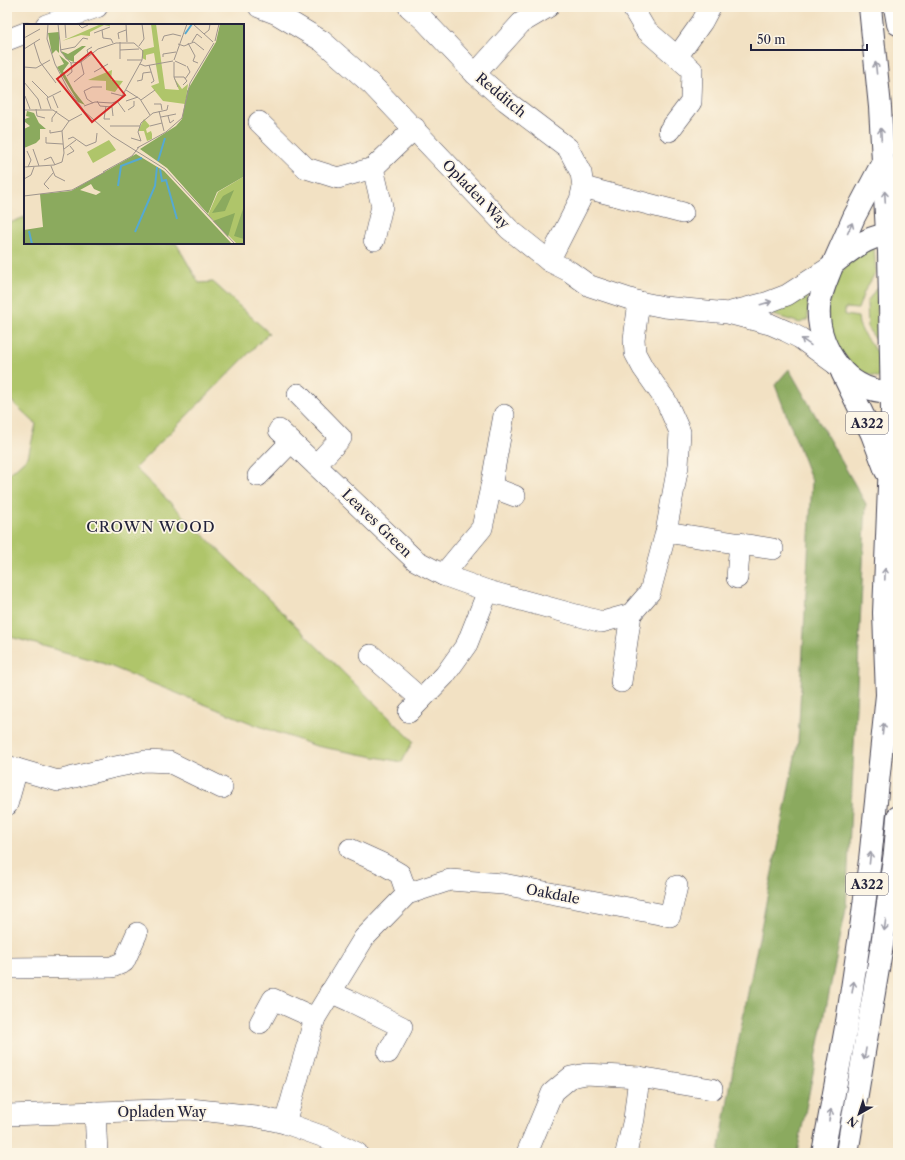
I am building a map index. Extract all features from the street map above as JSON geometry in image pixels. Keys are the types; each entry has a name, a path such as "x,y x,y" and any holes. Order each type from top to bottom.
{"highway":[{"name":"A322","path":"823,1153 847,1022 861,928 870,860 887,695 884,613 889,479 895,392 889,257 892,233 883,162 879,94 870,7"},
{"path":"895,7 898,24"},
{"path":"883,162 854,217 833,265 820,300 819,314 822,337 829,352 839,367 854,380 870,389 895,392"},
{"path":"833,265 856,246 870,239 892,233"},
{"name":"A322","path":"839,367 872,434 889,479"},
{"name":"A322","path":"847,1153 882,945 895,852 898,817"}],"street":[{"path":"52,24 68,21 97,7"},
{"name":"Opladen Way","path":"260,7 277,14 322,41 371,84 415,128 509,229 549,261 568,271 590,286 639,302 664,307 728,313 756,320 800,338 839,367"},
{"name":"Redditch","path":"409,7 424,20 475,74 506,101 568,148 581,173 583,187"},
{"path":"475,74 521,23 548,7"},
{"path":"632,7 645,29 692,70 691,102 670,131"},
{"path":"677,57 702,22 710,7"},
{"path":"7,40 24,33"},
{"path":"259,122 306,168 338,178 373,168 415,128"},
{"path":"373,168 382,206 374,240"},
{"path":"549,261 580,200 583,187 683,213"},
{"name":"Opladen Way","path":"728,313 766,303 787,295 833,265"},
{"path":"621,682 631,614 650,592 666,532 678,466 680,432 666,401 643,368 635,353 634,339 639,302"},
{"path":"298,394 341,438 316,465"},
{"path":"443,575 482,528 504,416"},
{"name":"Leaves Green","path":"258,476 285,436 415,560 443,575 488,591 602,622 631,614"},
{"path":"491,487 515,496"},
{"path":"666,532 773,549"},
{"path":"737,578 740,543"},
{"path":"371,655 415,706 445,675 467,644 488,591"},
{"path":"7,805 12,767 58,781 145,761 169,762 222,788"},
{"path":"350,849 383,864 400,874 407,894"},
{"name":"Oakdale","path":"285,1123 315,1018 364,938 407,894 450,880 503,884 670,916 677,886"},
{"path":"7,968 112,967 124,962 137,933"},
{"path":"330,992 402,1027 388,1053"},
{"path":"260,1022 273,999 315,1018"},
{"path":"527,1153 552,1093 571,1077 586,1074 639,1077 712,1089"},
{"path":"626,1153 634,1119 639,1077"},
{"name":"Opladen Way","path":"7,1114 190,1109 255,1116 285,1123 327,1138 357,1153"},
{"path":"95,1112 97,1153"}],"green space":[{"path":"24,217 24,244 177,244 199,283 213,282 269,333 135,468 413,741 402,762 316,746 256,725 97,661 7,636 7,476 28,457 36,424 7,397 7,224"},
{"path":"874,247 876,272 864,292 858,309 845,308 845,315 858,317 859,324 864,335 879,355 879,378 863,372 850,362 839,349 830,328 827,308 839,274 855,257"},
{"path":"877,287 877,341 868,329 867,302"},
{"path":"808,296 808,319 800,323 770,314 770,312 787,308"},
{"path":"789,369 866,504 846,909 797,1153 719,1153 734,1063 798,742 812,481 775,385"}],"district":[{"name":"CROWN WOOD","path":"151,527"}]}
